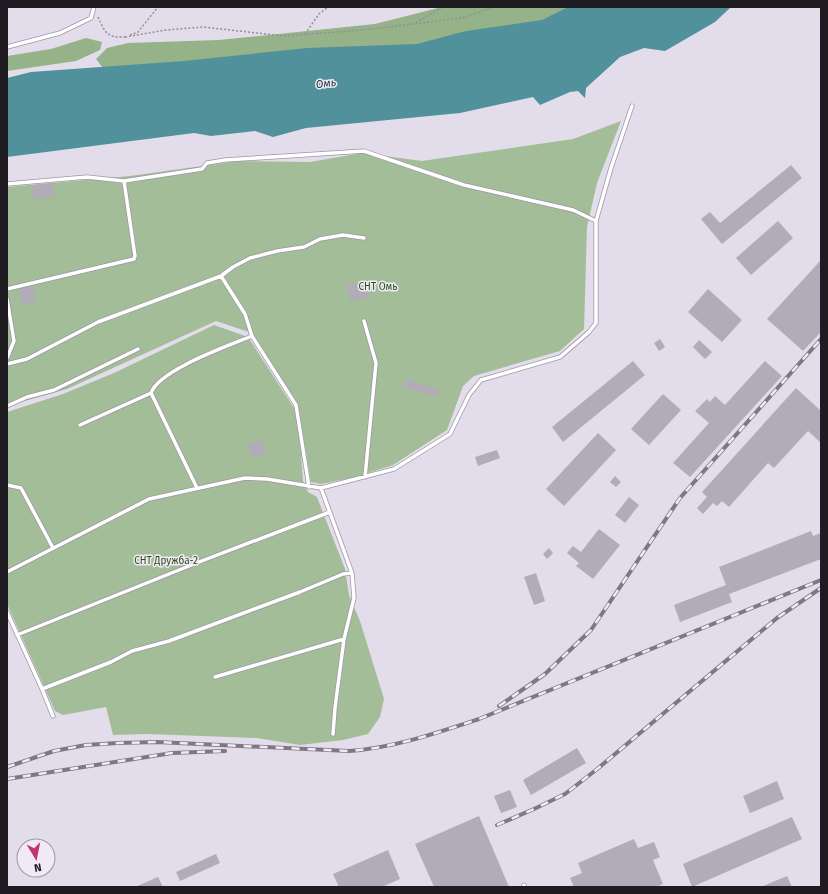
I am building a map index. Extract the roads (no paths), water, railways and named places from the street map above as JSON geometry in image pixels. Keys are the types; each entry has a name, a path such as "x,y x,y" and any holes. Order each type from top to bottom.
{"lane":[{"path":"7,47 60,33 91,18 95,8"},
{"path":"7,572 149,499 245,478 267,479 321,488 394,469 450,434 469,395 481,380 560,357 589,332 596,323 596,221 611,168 632,106"},
{"path":"7,184 87,177 124,181 202,169 207,163 225,160 364,151 464,185 573,210 596,221"},
{"path":"7,289 134,259 135,256 124,181"},
{"path":"7,364 27,359 111,317 221,276 250,258 277,251 304,247 320,239 343,235 364,238"},
{"path":"221,276 245,314 252,336 296,405 309,487"},
{"path":"7,299 14,341 7,358"},
{"path":"364,321 376,363 365,477"},
{"path":"80,426 151,393 154,385 182,366 252,336"},
{"path":"7,406 27,397 54,390 138,349"},
{"path":"151,393 197,488"},
{"path":"7,485 21,488 52,548"},
{"path":"321,488 352,573 354,598 344,639 333,734"},
{"path":"17,635 199,562 330,512"},
{"path":"42,689 99,668 132,652 169,641 300,592 343,574 352,573"},
{"path":"7,612 53,716"},
{"path":"215,677 344,639"}],"water":[{"name":"Омь","path":"568,7 731,7 715,22 665,51 644,48 620,57 586,88 585,98 578,91 570,92 540,105 533,97 460,113 306,128 273,137 255,131 211,136 194,133 7,157 7,78 31,72 184,61 307,48 417,44 466,31 542,20"}],"railway":[{"path":"499,706 545,674 591,630 680,498 821,339"},
{"path":"7,767 54,751 86,745 118,743 157,742 349,751 382,747 479,719 821,580"},
{"path":"497,825 565,794 596,770 777,618 821,588"},
{"path":"7,779 172,753 225,751"}],"park label":[{"name":"СНТ Омь","path":"378,286"},
{"name":"СНТ Дружба-2","path":"166,560"}]}
